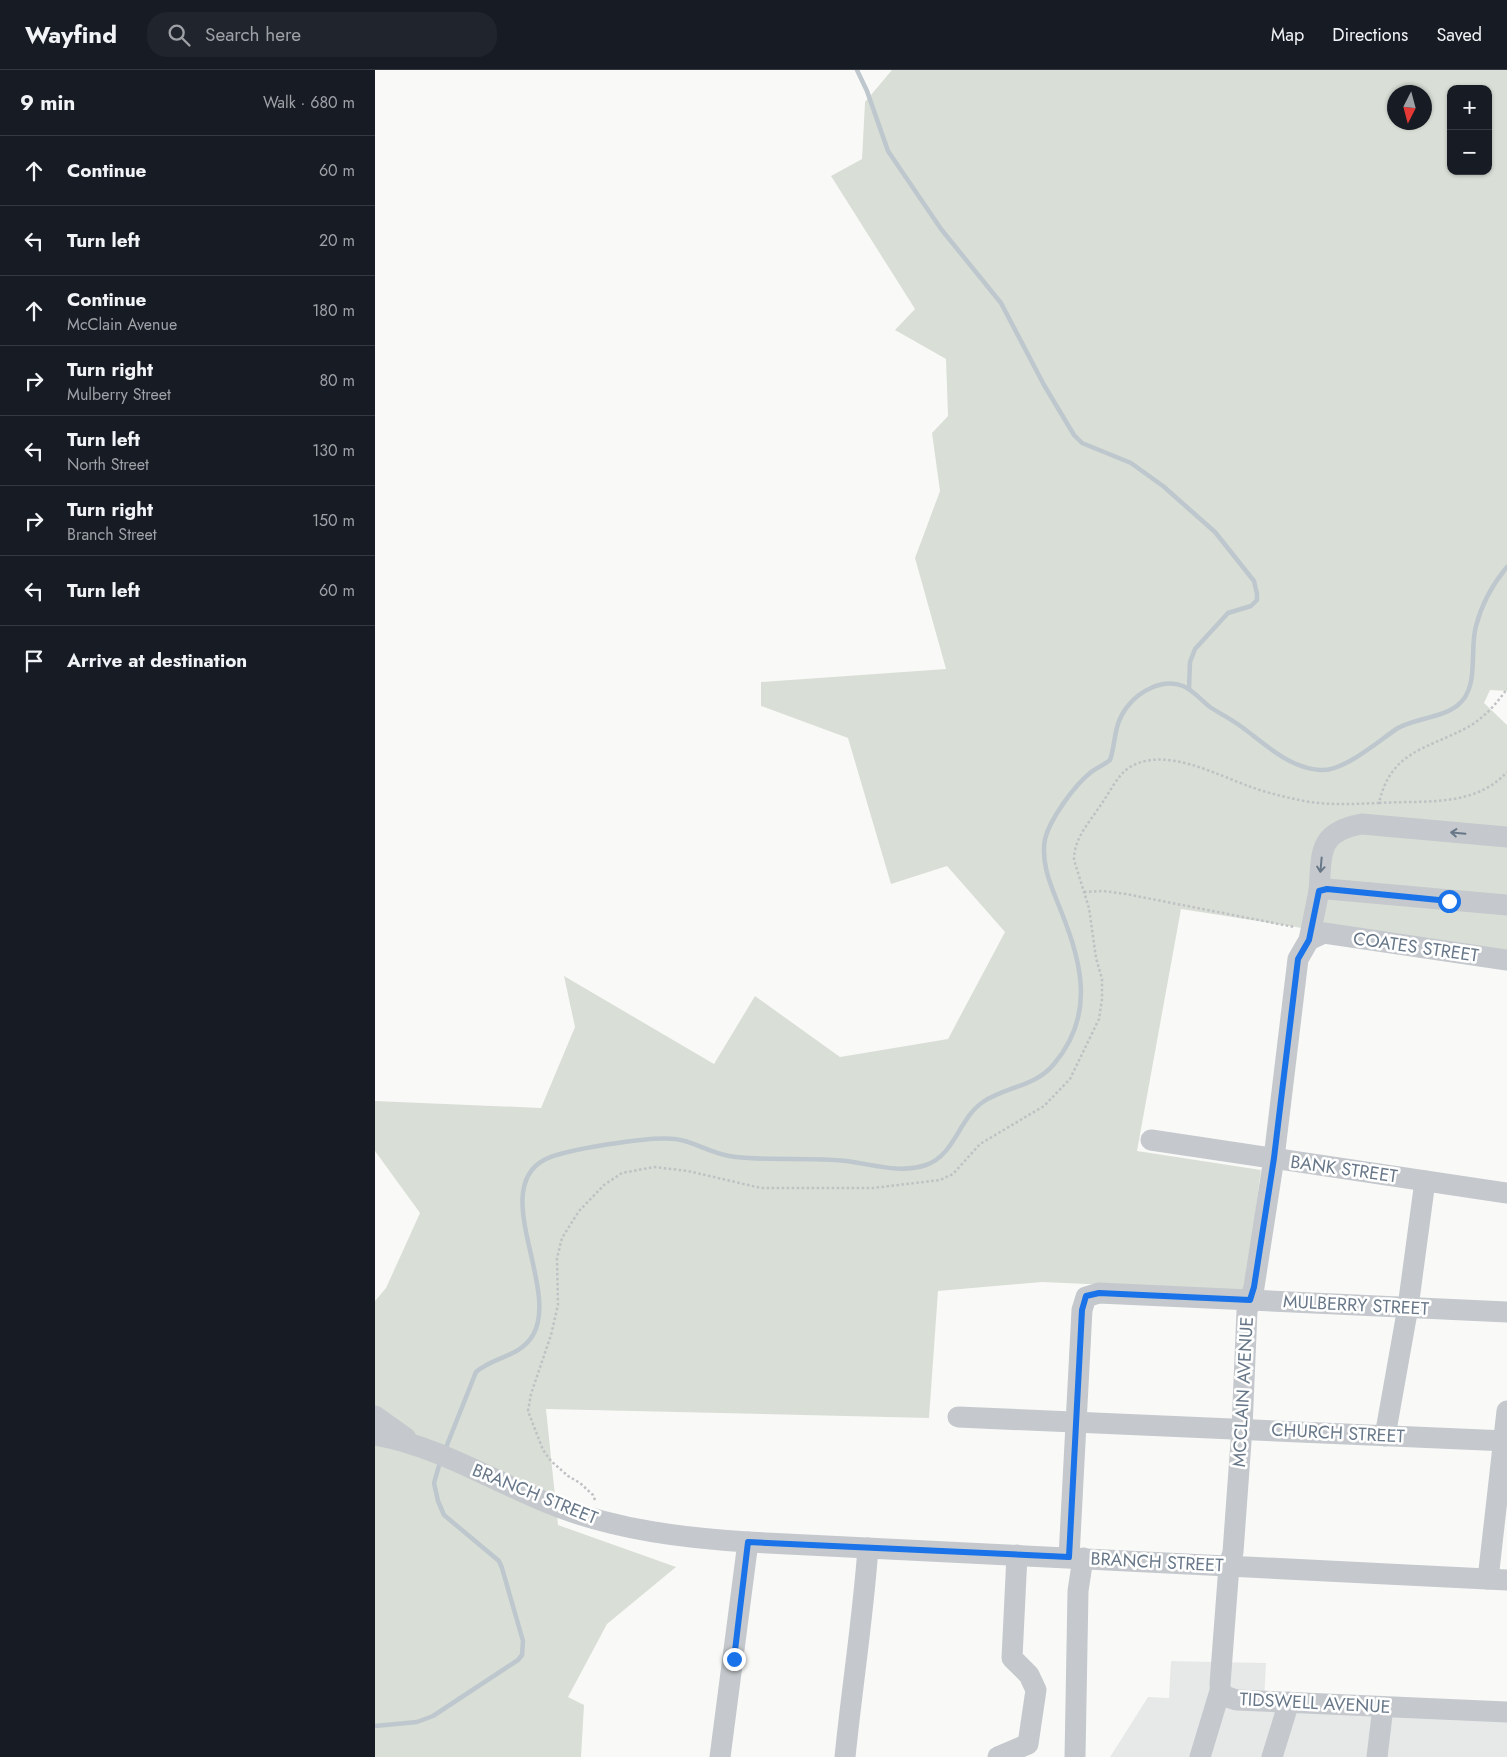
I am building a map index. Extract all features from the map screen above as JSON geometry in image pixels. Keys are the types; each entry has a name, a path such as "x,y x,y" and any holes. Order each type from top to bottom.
{"street":[{"name":"MCCLAIN AVENUE","path":"1229,1566 1233,1552 1242,1428 1247,1311 1254,1287 1274,1158 1298,959 1314,937 1322,848 1331,837 1345,827 1362,824 1507,837"},
{"path":"1319,891 1327,889 1507,904"},
{"name":"COATES STREET","path":"1314,937 1507,960"},
{"name":"BANK STREET","path":"1151,1140 1507,1193"},
{"path":"1385,1436 1408,1307 1425,1181"},
{"name":"MULBERRY STREET","path":"1074,1422 1082,1310 1086,1296 1099,1293 1507,1312"},
{"path":"1497,1579 1507,1411"},
{"path":"375,1416 420,1446"},
{"name":"CHURCH STREET","path":"958,1417 1505,1441"},
{"path":"1074,1422 1077,1591 1075,1757"},
{"path":"375,1434 420,1446"},
{"name":"BRANCH STREET","path":"420,1446 521,1492 593,1518 648,1532 748,1542 1497,1579"},
{"path":"721,1757 748,1542"},
{"path":"845,1757 854,1672 864,1604 868,1548"},
{"path":"998,1757 1029,1744 1036,1690 1029,1675 1013,1658 1017,1555"},
{"name":"TIDSWELL AVENUE","path":"1229,1566 1220,1691 1225,1696 1237,1700 1507,1712"},
{"path":"1200,1757 1220,1691"},
{"path":"1272,1757 1289,1702"},
{"path":"1377,1757 1383,1707"}],"path":[{"path":"1379,803 1384,784 1390,773 1409,754 1469,727 1492,707 1507,689"},
{"path":"593,1518 595,1502 593,1495 581,1483 568,1476 551,1461 543,1450 529,1411 531,1394 551,1335 558,1305 557,1258 562,1238 579,1211 604,1185 621,1173 654,1167 688,1171 761,1188 873,1188 940,1180 953,1174 980,1144 1044,1106 1070,1079 1099,1019 1102,986 1089,908 1074,860 1078,838 1116,782 1130,767 1152,760 1169,760 1207,770 1250,787 1309,802 1379,803 1457,800 1473,796 1507,772"},
{"path":"1084,892 1103,891 1126,894 1255,918 1293,926 1314,937"}],"shaded area":[{"path":"892,70 1507,70 1507,691 1490,690 1484,703 1507,725 1507,960 1181,909 1137,1151 1261,1170 1245,1291 1042,1282 938,1291 929,1418 546,1409 558,1525 676,1567 607,1624 568,1697 584,1705 581,1757 375,1757 375,1301 386,1288 420,1213 375,1151 375,1101 541,1108 575,1027 564,976 714,1064 755,996 840,1057 948,1039 1005,932 947,866 891,884 848,738 761,706 761,682 946,669 915,558 940,491 932,433 948,416 946,359 895,330 915,309 831,176 862,159 865,102"},
{"path":"1171,1661 1266,1663 1264,1702 1507,1715 1507,1757 1110,1757 1148,1697 1169,1698"}],"waterway":[{"path":"857,70 867,91 888,151 941,229 1001,303 1044,385 1074,435 1082,443 1131,463 1163,486 1215,532 1254,581 1257,600 1251,606 1228,613 1195,649 1190,662 1189,689"},
{"path":"445,1450 476,1372 514,1353 527,1343 533,1335 539,1316 538,1292 523,1216 523,1194 529,1174 544,1160 588,1148 648,1139 682,1140 727,1156 846,1161 886,1168 916,1168 936,1160 944,1153 975,1109 992,1097 1030,1082 1046,1072 1068,1044 1076,1024 1081,984 1078,963 1072,943 1047,871 1044,855 1045,839 1052,822 1070,794 1090,773 1110,760 1119,720 1132,701 1145,691 1160,685 1175,684 1183,686 1276,753 1297,765 1320,770 1339,766 1361,755 1398,728 1444,713 1458,705 1465,697 1472,679 1474,636 1478,618 1488,595 1507,567"},
{"path":"375,1726 417,1722 433,1716 518,1660 522,1655 523,1641 499,1561 444,1515 438,1501 434,1483 440,1462"}],"route":[{"path":"734,1659 748,1542 1069,1557 1074,1422 1082,1305 1086,1296 1099,1293 1250,1300 1254,1287 1274,1158 1298,959 1309,940 1319,891 1327,889 1449,901"}]}
